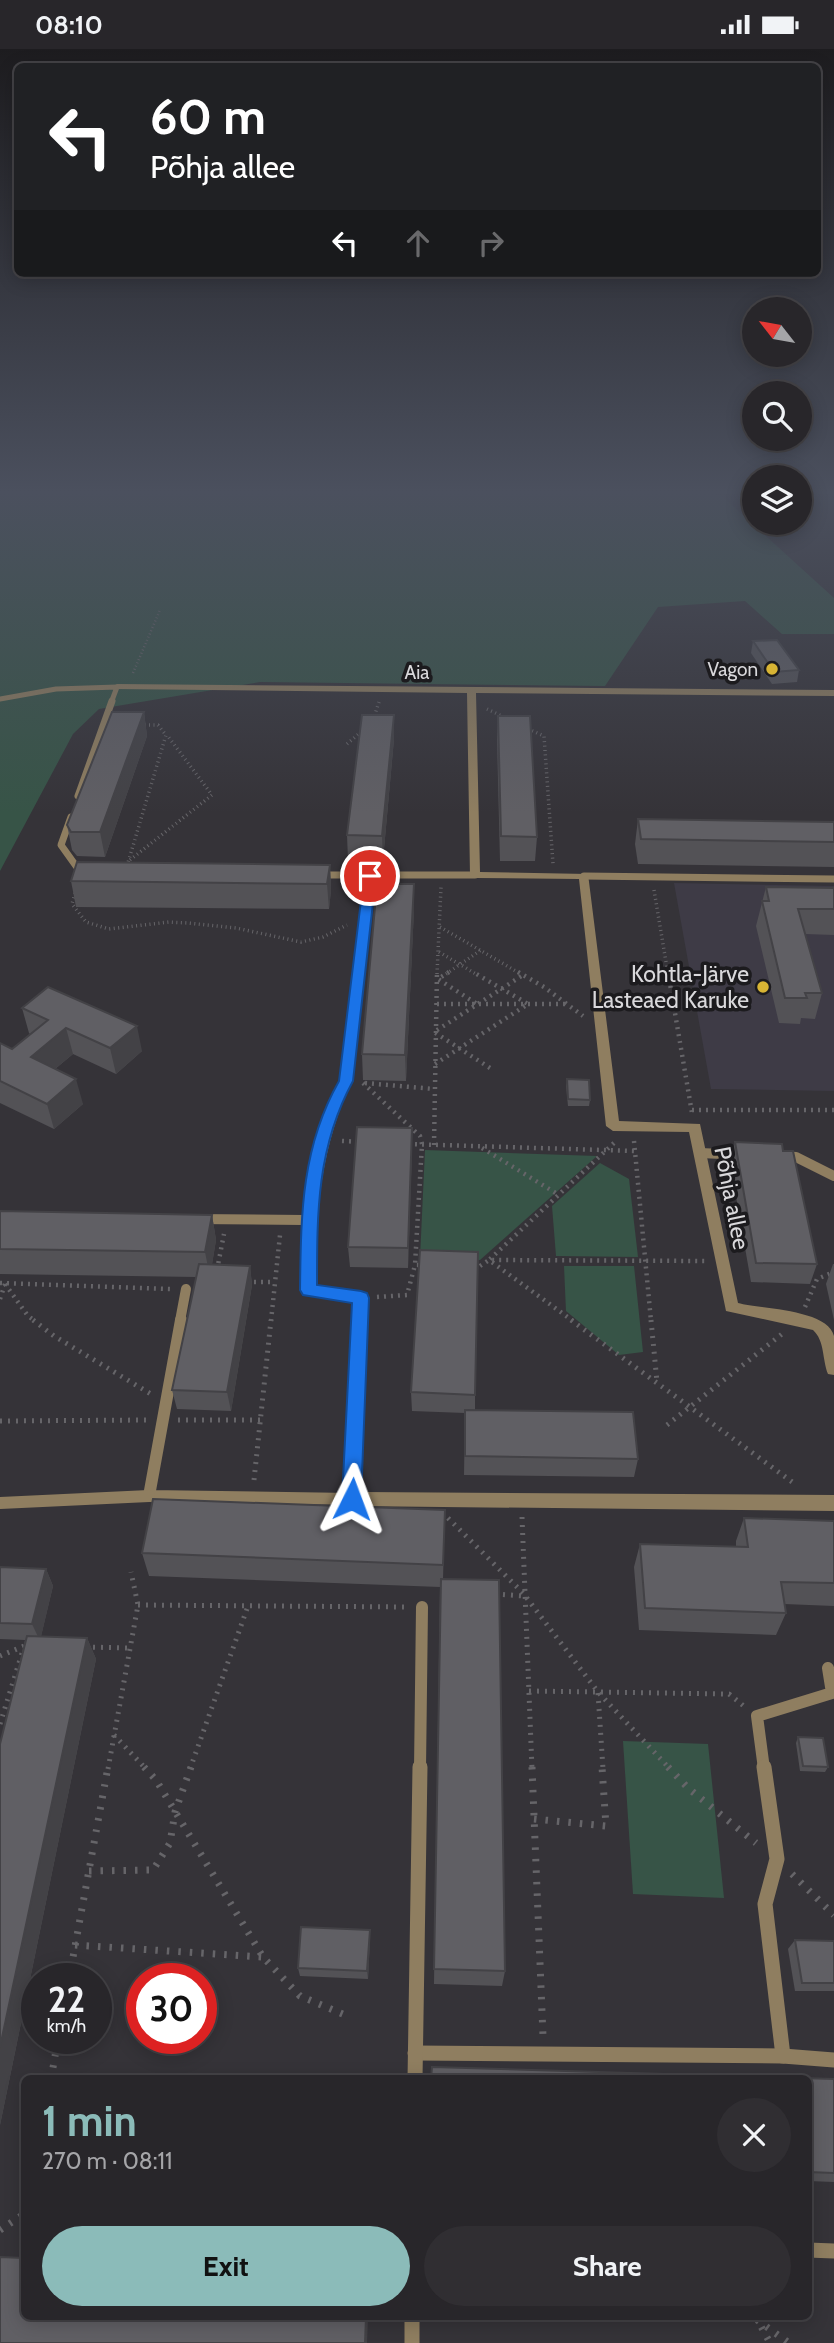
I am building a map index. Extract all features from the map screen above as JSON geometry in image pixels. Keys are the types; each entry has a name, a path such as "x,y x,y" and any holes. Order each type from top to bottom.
{"street":[{"name":"Aia","path":"122,687 380,689 472,696 834,693"},
{"path":"472,696 475,875 584,876 612,1126 632,1126"},
{"path":"370,876 346,1081 331,1109 320,1140 309,1220 309,1290 361,1298 352,1499 828,1503"},
{"name":"Põhja allee","path":"632,1126 695,1128 731,1307 743,1312 813,1322 824,1331 834,1369"},
{"path":"174,1219 309,1220"}],"lane":[{"name":"Aia","path":"0,699 56,689 122,687"},
{"path":"92,873 80,873 61,845 104,725 122,687"},
{"path":"309,875 475,875"},
{"path":"584,876 834,879"},
{"path":"700,1153 755,1155"},
{"path":"769,1156 796,1157 834,1176"},
{"path":"149,1496 186,1289"},
{"path":"0,1503 149,1496 352,1499"},
{"path":"415,2075 422,1607"},
{"path":"783,2056 765,1904 777,1859 757,1716 832,1693 828,1668"},
{"path":"415,2053 783,2056 834,2060"},
{"path":"812,2250 834,2251"},
{"path":"412,2320 412,2343"}],"path":[{"path":"122,687 160,610"},
{"path":"372,722 379,705 380,689"},
{"path":"472,696 508,719"},
{"path":"104,725 158,725 212,795 129,861"},
{"path":"520,725 544,736 553,875"},
{"path":"347,744 365,729"},
{"path":"125,873 166,735"},
{"path":"80,873 72,904 87,923 103,929 169,922 253,931 278,940 308,941 336,932 366,913"},
{"path":"434,1145 435,1032 442,875"},
{"path":"652,877 695,1128"},
{"path":"440,927 523,975 601,1028"},
{"path":"438,979 481,950"},
{"path":"439,952 528,1004"},
{"path":"435,1032 523,975"},
{"path":"438,979 478,1004"},
{"path":"437,1004 565,1004"},
{"path":"435,1065 528,1004"},
{"path":"435,1032 490,1068"},
{"path":"346,1081 434,1089"},
{"path":"361,1298 407,1295 415,1265 422,1144 420,1136 363,1083"},
{"path":"692,1110 834,1110"},
{"path":"467,1266 480,1266 489,1260 632,1126"},
{"path":"632,1126 657,1382"},
{"path":"320,1140 371,1142"},
{"path":"396,1143 635,1151"},
{"path":"482,1147 559,1195"},
{"path":"2,1284 186,1289 199,1282 214,1282 228,1219"},
{"path":"253,1498 282,1220"},
{"path":"489,1260 722,1261"},
{"path":"489,1260 690,1407 828,1503"},
{"path":"415,1265 428,1265"},
{"path":"667,1425 799,1320 817,1279 834,1272"},
{"path":"239,1282 275,1282"},
{"path":"0,1299 2,1284"},
{"path":"2,1284 28,1316 54,1336 148,1390 164,1415"},
{"path":"0,1421 164,1415 261,1420"},
{"path":"430,1500 525,1596 598,1692 688,1789 777,1859 834,1915"},
{"path":"522,1501 543,2054"},
{"path":"72,1963 138,1605 131,1572"},
{"path":"484,1594 525,1596"},
{"path":"138,1605 422,1607"},
{"path":"89,1871 153,1870 170,1843 175,1812 248,1606"},
{"path":"0,1657 24,1647 38,1647"},
{"path":"0,1724 24,1647"},
{"path":"77,1647 130,1648"},
{"path":"529,1691 729,1694 757,1716"},
{"path":"534,1819 606,1826 598,1692"},
{"path":"114,1734 156,1780 263,1957 300,1996 345,2015"},
{"path":"75,1945 263,1957"},
{"path":"52,2075 55,2054"},
{"path":"0,2230 21,2216"},
{"path":"757,2320 769,2343"},
{"path":"759,2320 789,2343"}],"shaded area":[{"name":"Kohtla-Järve Lasteaed Karuke","path":"674,883 834,886 834,1091 711,1089"}],"green space":[{"path":"0,599 834,599 834,634 782,634 745,601 658,607 605,686 260,682 99,709 73,734 0,871"},
{"path":"425,1150 597,1156 480,1260 420,1258"},
{"path":"600,1163 629,1179 638,1257 556,1256 552,1206"},
{"path":"564,1266 634,1266 643,1352 619,1355 566,1311"},
{"path":"623,1741 708,1744 724,1898 633,1894"}],"building":[{"path":"777,640 799,670 774,672 753,641"},
{"path":"112,712 144,712 100,832 71,832 67,825"},
{"path":"362,715 394,715 382,836 347,835"},
{"path":"498,716 530,716 537,837 501,836"},
{"path":"638,819 834,822 834,842 641,839"},
{"path":"77,862 330,865 327,884 71,881"},
{"path":"377,884 414,884 405,1055 362,1054"},
{"path":"766,887 834,888 834,909 798,909 822,993 805,993 807,998 785,998 762,901 769,901"},
{"path":"48,987 137,1026 110,1048 66,1028 31,1057 76,1079 47,1104 0,1081 0,1043 12,1049 48,1020 22,1008"},
{"path":"567,1079 589,1080 590,1100 568,1099"},
{"path":"357,1127 412,1128 408,1248 348,1247"},
{"path":"735,1142 782,1144 783,1151 793,1151 817,1264 756,1263"},
{"path":"0,1211 212,1215 205,1252 0,1249"},
{"path":"420,1250 478,1252 475,1395 411,1392"},
{"path":"199,1264 250,1266 227,1392 172,1390"},
{"path":"465,1410 633,1412 638,1459 465,1456"},
{"path":"153,1499 445,1510 443,1565 142,1553"},
{"path":"744,1518 834,1521 834,1583 781,1582 786,1613 645,1608 640,1544 748,1547"},
{"path":"0,1567 46,1569 32,1624 0,1623"},
{"path":"441,1579 499,1580 505,1971 434,1969"},
{"path":"27,1636 87,1638 0,2047 0,1744"},
{"path":"798,1737 823,1738 828,1767 803,1766"},
{"path":"301,1927 370,1930 367,1971 298,1968"},
{"path":"795,1940 834,1941 834,1983 802,1983"},
{"path":"432,2067 700,2075 431,2075"},
{"path":"812,2078 834,2079 834,2173 812,2172"},
{"path":"0,2257 21,2258 21,2320 366,2320 365,2343 0,2343"}],"place":[{"name":"Vagon","path":"772,669"},
{"name":"Kohtla-Järve Lasteaed Karuke","path":"763,987"}],"route":[{"path":"352,1499 361,1298 309,1290 309,1220 320,1140 331,1109 346,1081 370,876"}]}
